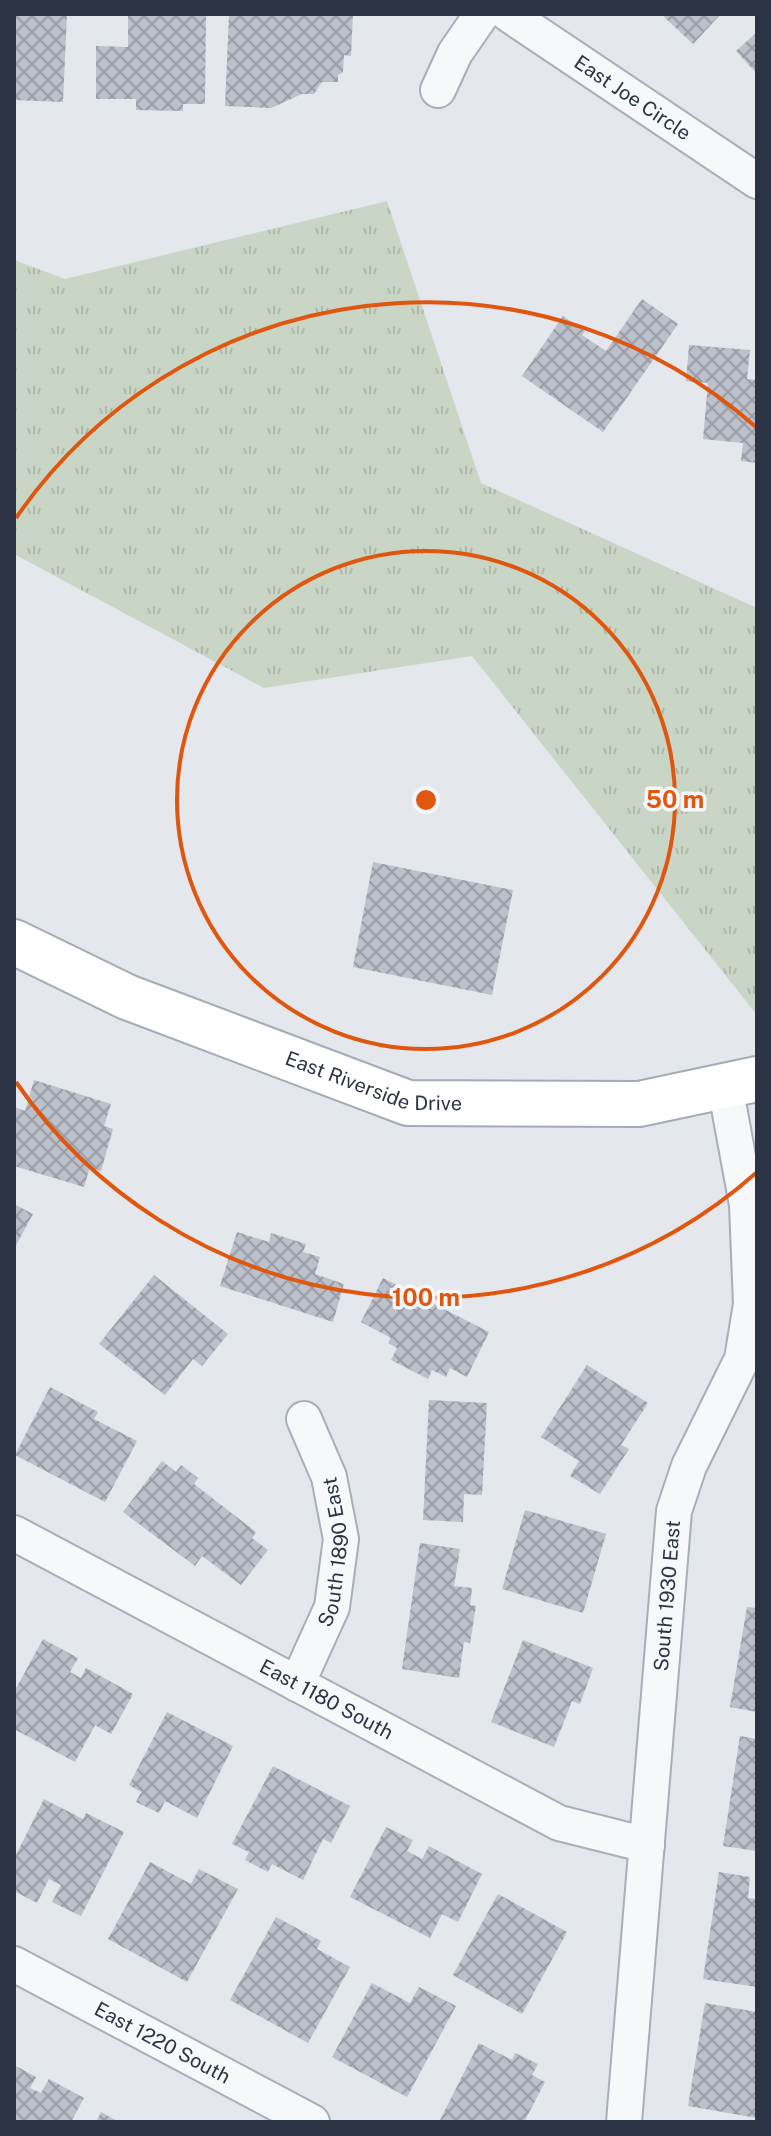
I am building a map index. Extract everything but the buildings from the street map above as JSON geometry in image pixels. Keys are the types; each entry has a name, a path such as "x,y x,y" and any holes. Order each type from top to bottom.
{"main road":[{"name":"East Riverside Drive","path":"14,942 127,997 408,1103 639,1104 741,1083"}],"street":[{"path":"438,90 455,53 482,14"},
{"name":"East Joe Circle","path":"508,14 757,181"},
{"name":"South 1930 East","path":"624,2122 674,1511 689,1466 742,1359 751,1304 741,1083"},
{"name":"South 1890 East","path":"297,1684 332,1607 341,1539 329,1477 304,1419"},
{"name":"East 1180 South","path":"14,1533 559,1823 647,1845"},
{"name":"East 1220 South","path":"14,1964 312,2122"}],"green space":[{"path":"387,201 481,483 757,608 757,1015 472,656 264,688 14,554 14,260 65,279"}]}
